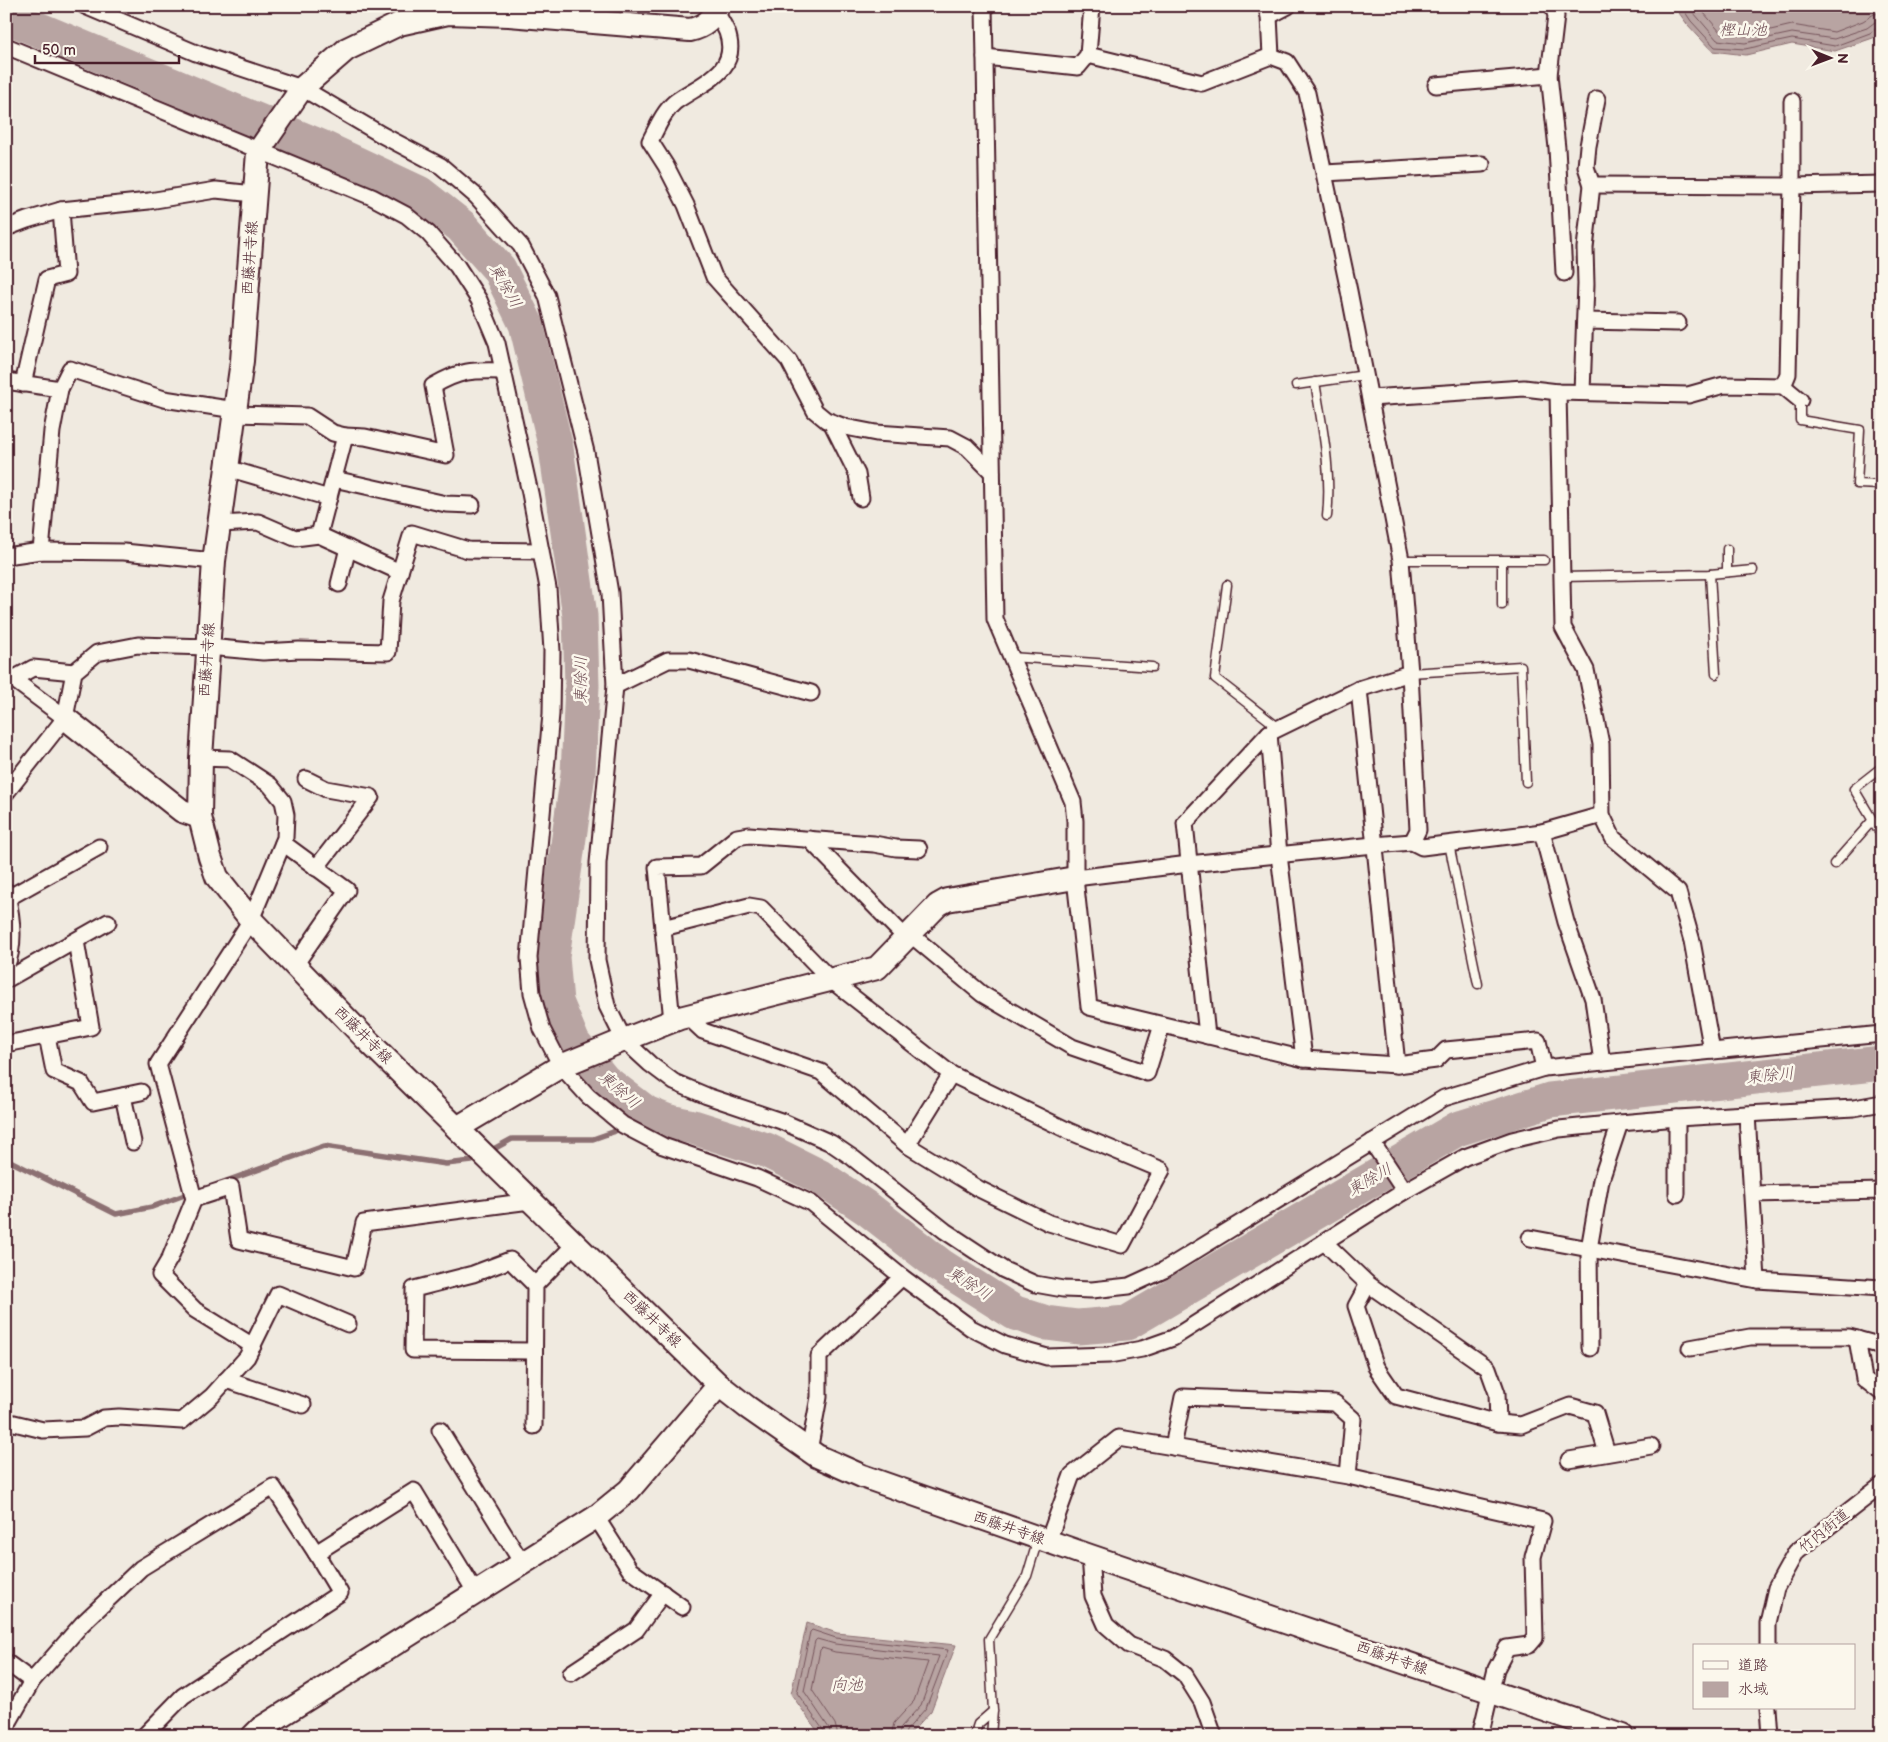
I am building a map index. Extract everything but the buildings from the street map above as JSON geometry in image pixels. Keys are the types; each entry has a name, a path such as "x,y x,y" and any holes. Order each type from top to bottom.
{"main road":[{"name":"西藤井寺線","path":"717,9 709,21 701,27 690,30 547,12 509,15 448,13 399,24 347,49 296,95 258,152 242,361 214,561 201,758 200,817 217,877 251,920 367,1040 719,1385 817,1456 862,1476 1090,1556 1622,1736"},
{"path":"65,718 182,811 200,817"},
{"path":"457,1128 561,1066 624,1040 680,1019 877,968 938,905 947,900 1075,878"},
{"path":"253,1736 262,1728 596,1517 629,1490 719,1385"}],"street":[{"path":"85,6 296,95 382,135 441,166 476,196 521,246 547,296 586,452 610,593 615,686 598,863 596,960 607,1006 624,1040 650,1064 674,1082 708,1096 782,1121 831,1143 853,1158 945,1231 1004,1270 1035,1284 1063,1289 1092,1290 1129,1286 1164,1270 1375,1145 1444,1098 1544,1068 1882,1034"},
{"path":"984,6 995,619 1073,802 1075,878 1089,1007 1304,1058 1397,1065 1436,1060 1446,1050 1538,1041 1544,1068"},
{"path":"985,57 1078,67 1088,56 1092,6"},
{"path":"1271,56 1268,11 1288,6"},
{"path":"1553,6 1556,16 1549,75 1557,148 1564,273"},
{"path":"717,9 727,32 730,51 726,66 712,79 674,103 661,119 650,141 666,166 686,205 714,277 789,361 815,411 826,420 845,427 876,433 950,438 967,447 992,472"},
{"path":"6,46 372,198 406,215 428,234 457,266 479,300 497,343 530,493 548,588 552,650 551,714 530,958 532,993 542,1029 561,1066 588,1096 623,1125 663,1146 757,1178 811,1203 902,1277 971,1328 1005,1345 1047,1357 1109,1355 1142,1349 1172,1338 1324,1242 1401,1188 1465,1157 1512,1140 1559,1129 1677,1118 1854,1108 1882,1103"},
{"path":"1088,56 1202,83 1271,56 1287,62 1307,93 1325,173 1401,560 1410,673 1418,830 1412,842"},
{"path":"1436,86 1549,75"},
{"path":"1582,392 1586,284 1584,248 1592,185 1586,167 1597,99"},
{"path":"1783,386 1788,374 1792,101"},
{"path":"1325,173 1482,164"},
{"path":"1592,185 1792,186 1882,184"},
{"path":"6,228 61,210 149,201 216,190 254,194"},
{"path":"23,384 47,280 66,274 61,210"},
{"path":"1585,321 1678,324"},
{"path":"40,550 52,431 60,389 70,369 164,399 235,412 307,416 333,433 364,437 446,455 433,386 452,375 476,370 503,371"},
{"path":"6,381 60,389"},
{"path":"1370,398 1524,388 1558,392 1688,395 1724,385 1783,386 1800,400"},
{"path":"1558,392 1563,627 1586,670 1601,744 1602,815 1613,838 1678,892 1692,941 1712,1051"},
{"path":"831,422 857,474 861,498"},
{"path":"319,535 345,436"},
{"path":"227,468 329,498"},
{"path":"334,479 446,504 472,505"},
{"path":"219,524 258,522 295,538 319,535 400,572"},
{"path":"6,793 65,718 74,672 97,653 138,645 208,647 263,652 299,650 388,652 391,601 412,533 468,550 541,551"},
{"path":"339,584 348,548"},
{"path":"6,556 40,550 124,552 214,561"},
{"path":"615,686 668,660 689,660 811,693"},
{"path":"9,677 33,668 74,672"},
{"path":"1207,1036 1185,824 1274,730 1359,689 1410,673"},
{"path":"9,677 65,718"},
{"path":"1359,689 1397,1065"},
{"path":"1274,730 1279,855 1304,1058"},
{"path":"201,758 230,759 270,785 283,801 286,815 285,838 251,920 158,1064 194,1199 170,1258 160,1275 195,1310 253,1346"},
{"path":"306,779 326,789 371,797 316,868"},
{"path":"1075,878 1374,845 1412,842 1422,847 1449,844 1542,832 1602,815"},
{"path":"1542,832 1566,922 1593,999 1602,1062"},
{"path":"663,928 749,906 761,908 831,980 951,1074 1071,1132 1162,1170 1122,1245 1049,1223 979,1190 907,1145 822,1072 702,1031 680,1019 663,928 657,867 701,866 737,837 749,834 919,849"},
{"path":"809,839 908,936 982,994 1072,1047 1147,1073 1162,1025"},
{"path":"283,843 347,890 295,965"},
{"path":"6,967 10,958 12,912 7,895 99,847"},
{"path":"6,980 108,922"},
{"path":"6,1044 91,1027 76,941"},
{"path":"47,1036 54,1072 82,1083 93,1102 141,1092"},
{"path":"907,1145 951,1074"},
{"path":"123,1096 133,1142"},
{"path":"1747,1114 1757,1280"},
{"path":"1676,1194 1677,1118"},
{"path":"1590,1348 1589,1249 1601,1180 1620,1123"},
{"path":"1375,1145 1401,1188"},
{"path":"194,1199 231,1187 239,1240 354,1268 364,1223 530,1201"},
{"path":"1753,1194 1882,1191"},
{"path":"1530,1238 1757,1280 1882,1288"},
{"path":"1324,1242 1368,1284 1488,1368 1497,1393 1498,1423"},
{"path":"534,1426 535,1285 575,1244"},
{"path":"534,1351 414,1350 414,1289 473,1274 510,1260 535,1285"},
{"path":"809,1451 819,1396 819,1356 902,1277"},
{"path":"1368,1284 1356,1306 1376,1367 1396,1396 1498,1423 1521,1425 1570,1406 1595,1414 1607,1453"},
{"path":"6,1421 43,1430 85,1428 104,1418 119,1417 182,1422 212,1396 247,1357 278,1294 348,1324"},
{"path":"1690,1348 1750,1337 1849,1336 1882,1346"},
{"path":"1857,1339 1864,1379 1882,1393"},
{"path":"226,1380 303,1405"},
{"path":"1173,1447 1183,1397 1335,1403 1354,1419 1348,1476"},
{"path":"440,1430 522,1564"},
{"path":"1043,1539 1072,1475 1119,1438 1348,1476 1543,1521 1533,1557 1534,1638 1529,1645 1507,1648 1496,1669 1480,1736"},
{"path":"1569,1460 1651,1446"},
{"name":"竹内街道","path":"1768,1644 1768,1623 1776,1588 1796,1552 1882,1485"},
{"path":"6,1727 32,1680 82,1624 141,1568 273,1487 340,1594 183,1696 144,1736"},
{"path":"316,1553 414,1491 476,1593"},
{"path":"596,1517 630,1570 682,1607"},
{"path":"1090,1556 1093,1596 1106,1625 1129,1645 1165,1659 1185,1675 1202,1702 1214,1736"},
{"path":"571,1673 636,1630 662,1593"},
{"path":"6,1662 32,1680"},
{"path":"1768,1710 1770,1736"}],"lane":[{"path":"1296,385 1365,375"},
{"path":"1315,382 1329,494 1327,516"},
{"path":"1800,400 1800,420 1860,430 1857,484 1882,485"},
{"path":"1727,549 1728,572"},
{"path":"1401,560 1544,560"},
{"path":"1502,560 1502,605"},
{"path":"1562,577 1710,574 1753,570"},
{"path":"1710,574 1716,674"},
{"path":"1227,585 1215,678 1274,730"},
{"path":"1011,657 1152,666"},
{"path":"1410,673 1521,666 1526,782"},
{"path":"1882,767 1854,788 1882,836"},
{"path":"1834,864 1872,821"},
{"path":"1449,844 1478,984"},
{"path":"991,1736 993,1711 989,1639 1028,1576 1043,1539"},
{"path":"974,1736 978,1724 993,1711"}],"water":[{"name":"樫山池","path":"1674,6 1882,6 1882,30 1873,38 1835,51 1792,44 1746,55 1712,51 1687,24"},
{"name":"向池","path":"807,1623 837,1633 956,1645 931,1711 908,1736 821,1736 791,1694"}],"waterway":[{"name":"東除川","path":"6,16 323,148 419,193 461,226 499,269 526,324 556,448 580,616 582,686 578,774 552,957 556,1002 573,1043 604,1081 646,1113 666,1121 693,1127 766,1150 820,1177 868,1209 941,1266 1015,1313 1046,1323 1078,1327 1127,1323 1457,1129 1550,1100 1882,1063"},
{"path":"488,1152 512,1139 593,1139 613,1132 646,1113"},
{"path":"218,1184 324,1146 446,1164 472,1161 480,1156"},
{"path":"6,1159 116,1214 152,1207 190,1193"}]}
